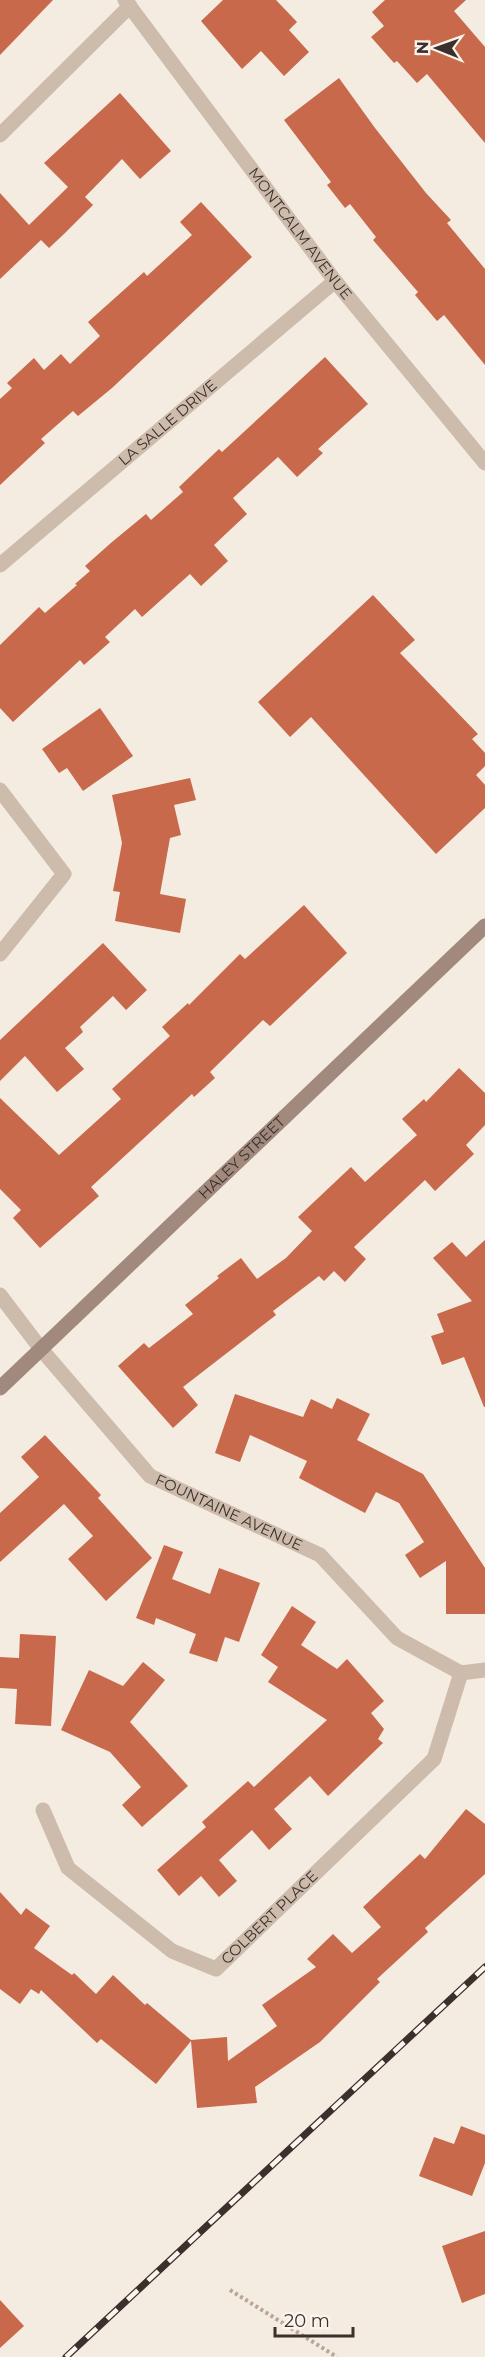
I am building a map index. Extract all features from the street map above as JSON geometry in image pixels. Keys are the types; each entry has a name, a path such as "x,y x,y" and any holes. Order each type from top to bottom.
{"street":[{"path":"0,135 128,3"},
{"name":"MONTCALM AVENUE","path":"128,3 335,281 485,463"},
{"name":"LA SALLE DRIVE","path":"0,565 335,281"},
{"path":"0,790 64,873 0,954"},
{"name":"HALEY STREET","path":"0,1388 485,926"},
{"name":"FOUNTAINE AVENUE","path":"0,1295 41,1349 150,1476 320,1555 397,1638 460,1673"},
{"path":"460,1673 485,1670"},
{"name":"COLBERT PLACE","path":"43,1810 68,1868 172,1951 216,1969 434,1759 460,1673"}],"path":[{"path":"230,2290 337,2357"}],"building":[{"path":"0,0 53,0 0,55"},
{"path":"223,0 276,0 297,22 289,30 309,52 284,76 261,51 242,69 201,21"},
{"path":"385,0 466,0 454,11 485,47 485,143 427,74 417,83 397,61 394,63 371,37 384,26 372,12"},
{"path":"339,78 426,193 451,220 447,223 485,269 485,365 444,315 437,321 415,295 418,292 373,240 376,237 350,204 345,208 327,185 331,182 284,120"},
{"path":"120,93 171,151 140,179 122,159 85,197 93,205 64,234 49,248 41,240 0,279 0,193 29,225 68,187 44,163"},
{"path":"201,202 252,257 112,388 78,416 73,411 41,439 45,443 0,485 0,399 12,388 7,383 34,358 44,370 61,354 70,364 100,336 88,322 144,272 147,276 192,235 180,222"},
{"path":"325,357 368,404 318,449 323,453 297,477 278,457 233,498 247,514 214,545 228,561 201,586 190,574 142,617 135,609 105,637 110,642 84,665 80,660 13,722 0,708 0,645 39,607 45,613 77,585 75,584 90,571 85,566 112,542 146,514 151,520 183,492 179,487 219,449 222,452"},
{"path":"373,595 415,640 400,653 478,734 472,739 485,753 485,766 476,775 485,785 485,808 436,854 311,717 290,737 258,702"},
{"path":"100,708 133,756 83,791 67,768 59,773 42,749"},
{"path":"190,778 196,800 174,805 181,835 170,838 160,894 186,899 180,933 115,921 120,892 113,891 122,843 112,795"},
{"path":"304,905 347,953 270,1026 263,1020 210,1072 215,1078 194,1097 192,1094 91,1187 99,1196 40,1248 13,1218 21,1210 0,1189 0,1098 59,1155 121,1099 112,1089 170,1036 162,1027 188,1003 189,1005 240,954 245,959"},
{"path":"103,943 147,990 126,1010 113,996 80,1027 83,1032 65,1048 84,1069 57,1092 25,1056 0,1081 0,1040"},
{"path":"459,1068 485,1093 485,1125 466,1145 474,1154 435,1191 425,1180 354,1247 366,1259 345,1282 334,1271 324,1281 319,1276 273,1311 276,1315 183,1387 198,1405 173,1428 118,1366 144,1343 149,1348 193,1314 185,1305 241,1258 257,1279 286,1258 312,1231 298,1217 351,1167 365,1182 417,1135 402,1119 424,1099 426,1102"},
{"path":"485,1240 484,1407 464,1357 442,1365 431,1336 444,1332 437,1314 472,1301 433,1258 452,1242 466,1257"},
{"path":"235,1394 303,1417 311,1399 332,1409 337,1398 370,1414 357,1440 423,1474 485,1568 485,1614 446,1614 446,1561 420,1578 405,1555 424,1542 399,1503 376,1492 365,1513 299,1478 307,1461 250,1435 240,1462 215,1453"},
{"path":"45,1435 101,1495 98,1498 152,1558 106,1601 68,1559 93,1536 64,1504 0,1562 0,1513 39,1477 21,1457"},
{"path":"164,1545 183,1552 172,1579 210,1594 219,1568 260,1583 239,1642 225,1637 217,1662 189,1653 196,1634 156,1618 154,1625 136,1618"},
{"path":"292,1606 316,1622 301,1645 337,1669 347,1659 384,1701 371,1713 384,1729 378,1739 383,1743 328,1796 310,1776 274,1809 292,1829 269,1850 252,1830 219,1860 237,1881 219,1897 201,1876 179,1896 157,1870 206,1827 202,1822 248,1781 254,1787 327,1720 268,1682 278,1667 261,1655"},
{"path":"20,1634 56,1636 51,1726 15,1724 17,1689 0,1688 0,1657 19,1658"},
{"path":"143,1662 165,1680 130,1722 188,1786 142,1827 122,1805 141,1787 110,1752 61,1730 89,1670 123,1686"},
{"path":"466,1809 485,1824 485,1874 425,1928 428,1932 377,1979 380,1982 320,2042 255,2087 257,2103 197,2108 191,2041 156,2084 101,2039 97,2043 41,1990 39,1994 31,1989 20,2004 0,1989 0,1892 21,1915 26,1908 50,1926 34,1948 72,1975 74,1973 96,1994 113,1975 145,2005 147,2003 191,2040 227,2037 228,2061 277,2026 262,2005 316,1967 307,1959 333,1934 352,1953 381,1927 363,1907 420,1854 425,1859"},
{"path":"461,2126 485,2135 485,2163 472,2196 419,2176 434,2137 454,2144"},
{"path":"485,2231 485,2294 462,2303 442,2246"},
{"path":"0,2300 24,2326 0,2348"}],"railway":[{"path":"66,2357 485,1967"}]}
